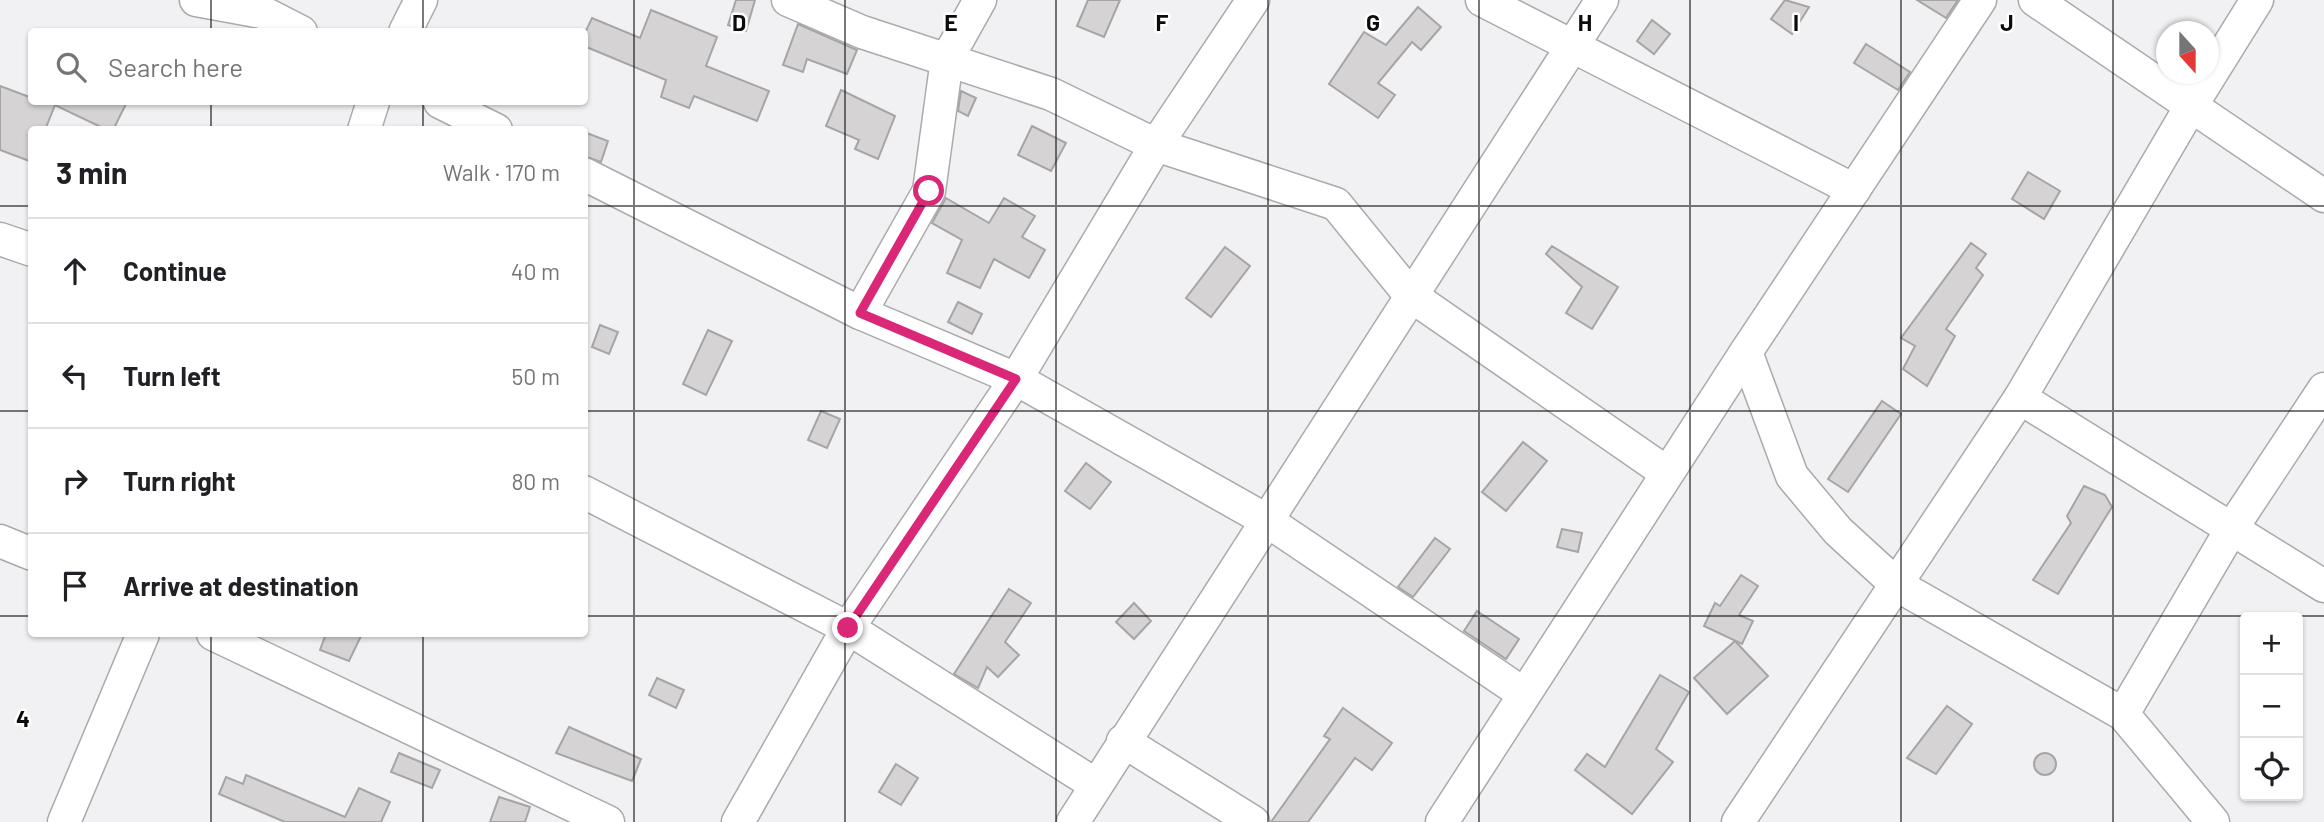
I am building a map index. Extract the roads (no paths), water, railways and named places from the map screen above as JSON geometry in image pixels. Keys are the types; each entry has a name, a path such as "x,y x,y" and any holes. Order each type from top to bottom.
{"street":[{"path":"196,0 262,12 293,28"},
{"path":"407,28 421,0"},
{"path":"788,0 862,32 1051,94 1156,145 1336,204 1410,295 1667,473"},
{"path":"860,313 929,191 947,59 980,0"},
{"path":"738,822 848,628 1016,379 1156,145 1253,0"},
{"path":"1482,0 1854,190"},
{"path":"1073,822 1602,0"},
{"path":"1442,822 1746,352 1980,0"},
{"path":"2035,0 2324,195"},
{"path":"1738,822 2020,398 2191,106 2257,0"},
{"path":"365,126 372,105"},
{"path":"446,105 487,126"},
{"path":"588,176 860,313 1016,379 1266,520 1524,694"},
{"path":"0,239 28,249"},
{"path":"1746,352 1792,475 1838,531 1897,585 2123,714 2213,822"},
{"path":"2123,714 2232,528 2324,389"},
{"path":"2020,398 2324,586"},
{"path":"588,494 848,628 1096,785"},
{"path":"0,541 28,552"},
{"path":"64,822 142,637"},
{"path":"219,637 608,822"},
{"path":"1123,741 1252,822"}]}
